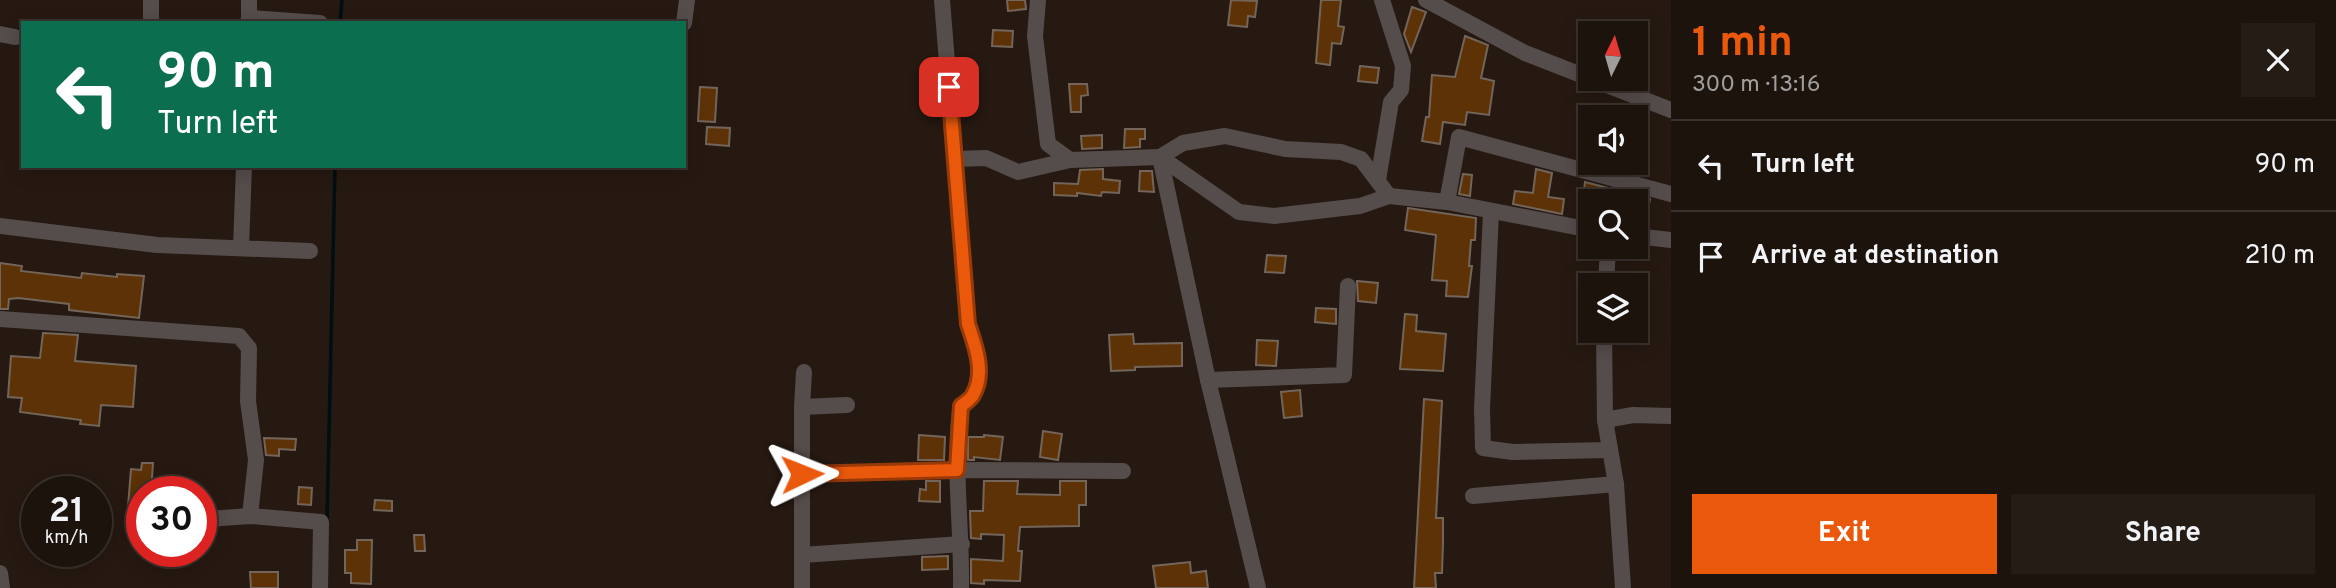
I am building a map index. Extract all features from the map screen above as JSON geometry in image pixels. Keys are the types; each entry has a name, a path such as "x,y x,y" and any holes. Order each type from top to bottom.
{"street":[{"path":"150,0 151,21"},
{"path":"249,0 248,20 272,21"},
{"path":"684,21 687,0"},
{"path":"943,0 968,324 977,351 978,377 973,396 961,406 957,470 961,588"},
{"path":"1038,0 1035,36 1048,144 1070,160"},
{"path":"1378,180 1391,102 1401,90 1403,66 1381,0"},
{"path":"1426,0 1525,53 1671,110"},
{"path":"955,159 986,158 1018,173 1070,160 1160,157 1183,142 1225,136 1285,149 1341,152 1361,159 1389,196"},
{"path":"1447,202 1459,136 1671,194"},
{"path":"1160,157 1239,212 1274,216 1360,206 1389,196 1447,202 1578,228"},
{"path":"1160,157 1208,380 1258,588"},
{"path":"242,248 244,168"},
{"path":"1491,212 1482,409 1483,448 1513,452 1610,450"},
{"path":"0,226 157,245 310,251"},
{"path":"1648,237 1671,240"},
{"path":"1208,380 1344,375 1349,286"},
{"path":"0,319 239,337 249,348 248,401 256,460 250,516"},
{"path":"1604,343 1605,420 1616,484 1623,588"},
{"path":"802,588 804,372"},
{"path":"802,407 847,405"},
{"path":"1605,420 1633,415 1671,416"},
{"path":"802,474 957,470 1123,471"},
{"path":"1473,496 1616,484"},
{"path":"217,518 250,516 321,522 320,588"},
{"path":"802,555 961,544"},
{"path":"0,573 2,588"}],"building":[{"path":"1007,0 1025,0 1026,9 1008,11"},
{"path":"1231,0 1257,1 1255,17 1248,16 1247,27 1228,25"},
{"path":"1321,0 1341,0 1338,26 1344,27 1341,44 1332,43 1330,65 1316,63"},
{"path":"1412,7 1426,12 1411,52 1404,34"},
{"path":"993,30 1013,31 1012,47 992,46"},
{"path":"1465,36 1488,45 1481,78 1494,81 1489,115 1467,112 1465,125 1443,122 1440,144 1422,141 1426,117 1429,117 1432,75 1455,77"},
{"path":"1360,66 1379,68 1377,83 1358,81"},
{"path":"1069,84 1087,84 1088,95 1081,96 1081,112 1071,112"},
{"path":"700,87 717,88 715,122 698,121"},
{"path":"707,127 730,128 729,146 706,144"},
{"path":"1125,129 1145,129 1145,139 1140,139 1140,147 1124,148"},
{"path":"1102,135 1102,148 1082,149 1081,136"},
{"path":"1103,169 1103,179 1120,181 1119,193 1102,192 1101,196 1077,193 1077,196 1054,195 1054,183 1078,184 1080,170"},
{"path":"1536,169 1552,173 1548,197 1564,199 1562,214 1513,204 1515,191 1533,193"},
{"path":"1140,171 1152,171 1154,192 1139,191"},
{"path":"1463,174 1472,175 1470,196 1459,194"},
{"path":"1585,182 1612,189 1584,189"},
{"path":"1408,208 1476,218 1475,240 1471,240 1469,266 1472,266 1468,297 1446,296 1447,281 1432,280 1436,235 1405,230"},
{"path":"1267,255 1286,256 1284,273 1265,272"},
{"path":"0,263 22,266 21,271 81,278 82,273 117,277 117,274 144,276 139,318 69,310 69,304 18,298 9,299 8,309 0,309"},
{"path":"1357,281 1378,283 1376,303 1358,301"},
{"path":"1316,308 1336,309 1336,324 1315,322"},
{"path":"1405,314 1417,315 1416,331 1446,334 1443,371 1400,369"},
{"path":"43,333 78,335 75,361 136,366 133,407 101,405 99,426 80,424 81,420 20,412 22,398 8,397 11,356 40,358"},
{"path":"1133,334 1134,344 1182,343 1182,366 1135,367 1135,370 1111,371 1109,335"},
{"path":"1257,340 1278,341 1276,366 1256,365"},
{"path":"1300,390 1302,416 1284,418 1281,392"},
{"path":"1424,399 1442,401 1436,518 1443,518 1443,543 1442,573 1435,573 1436,588 1414,588"},
{"path":"1043,431 1062,434 1058,460 1040,457"},
{"path":"919,435 945,437 944,460 918,460"},
{"path":"968,437 1003,437 1000,460 974,457 974,460 968,460"},
{"path":"264,438 296,439 295,450 279,449 279,456 266,455"},
{"path":"142,463 153,463 152,476 130,476 131,469 141,470"},
{"path":"926,481 940,481 940,502 919,501 920,489 926,490"},
{"path":"984,481 1018,481 1017,494 1060,495 1060,481 1086,481 1086,505 1079,505 1079,526 1020,527 1020,581 984,580 984,584 971,583 971,559 1003,561 1004,535 981,534 981,539 971,538 970,511 983,511"},
{"path":"299,487 312,488 311,505 298,504"},
{"path":"375,500 392,501 392,511 374,510"},
{"path":"414,535 424,535 425,551 415,551"},
{"path":"357,540 372,540 371,584 351,583 351,573 345,573 345,550 357,550"},
{"path":"948,556 948,569 922,570 922,557"},
{"path":"1190,562 1191,573 1206,571 1208,588 1156,588 1153,566"},
{"path":"250,572 278,572 278,588 251,588"}],"waterway":[{"path":"340,21 342,0"},
{"path":"327,521 335,168"}],"route":[{"path":"802,474 957,470 961,406 973,396 978,377 977,351 968,324 949,87"}]}
